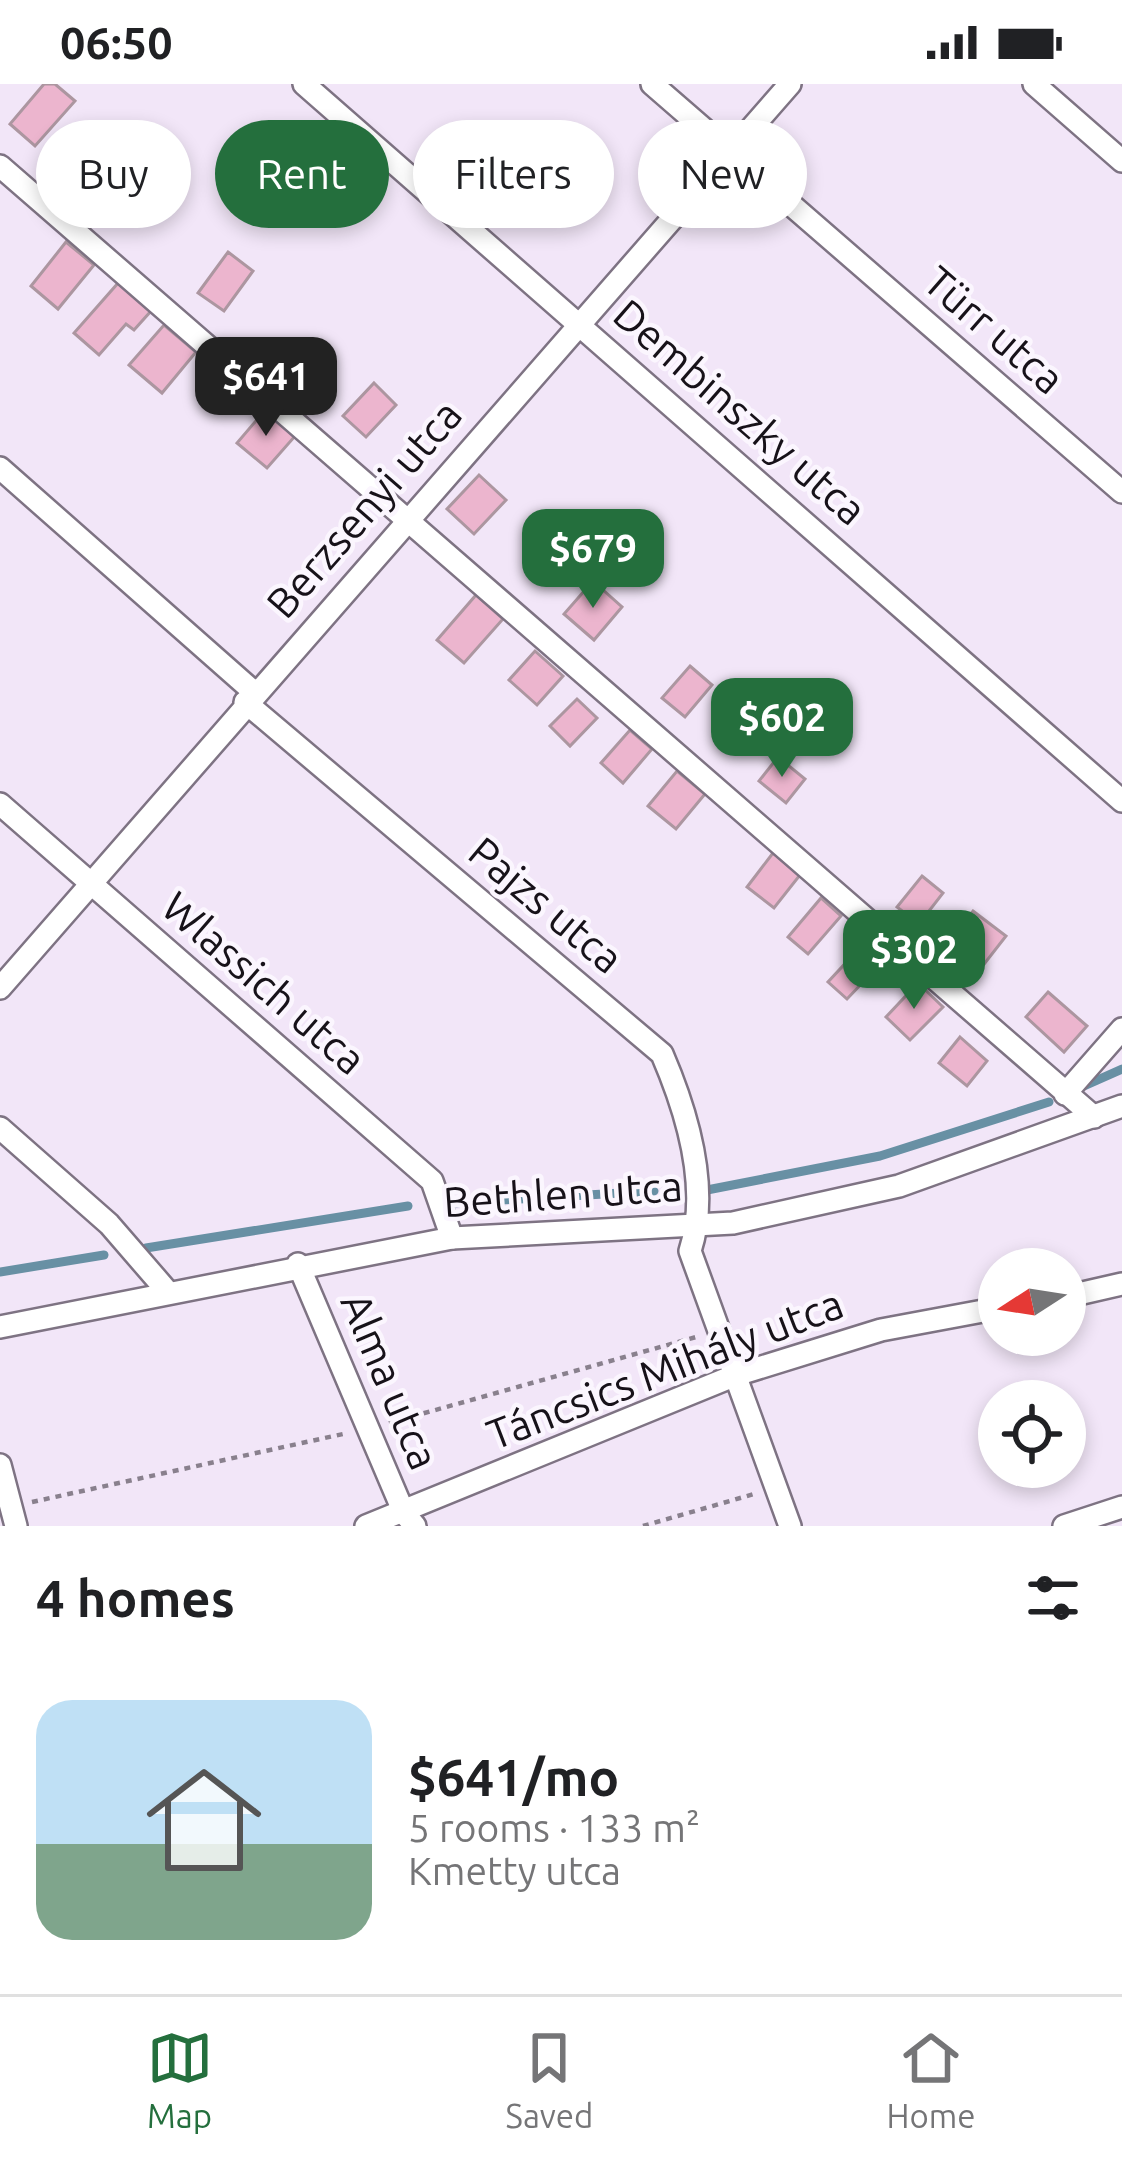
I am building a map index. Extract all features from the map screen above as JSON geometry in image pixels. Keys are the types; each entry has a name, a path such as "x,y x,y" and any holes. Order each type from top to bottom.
{"street":[{"name":"Dembinszky utca","path":"304,84 1122,801"},
{"name":"Türr utca","path":"652,84 693,120"},
{"name":"Berzsenyi utca","path":"758,120 790,84"},
{"path":"1034,84 1122,161"},
{"path":"0,166 1094,1117"},
{"name":"Türr utca","path":"807,219 1122,492"},
{"name":"Berzsenyi utca","path":"0,988 663,228"},
{"name":"Pajzs utca","path":"0,468 250,698 662,1054 686,1112 698,1224 690,1252 790,1526"},
{"name":"Wlassich utca","path":"0,804 433,1181 452,1238"},
{"path":"1065,1094 1122,1029"},
{"name":"Bethlen utca","path":"0,1327 298,1264 452,1238 733,1223 899,1186 1122,1106"},
{"path":"0,1128 110,1224 167,1291"},
{"name":"Alma utca","path":"298,1264 410,1519"},
{"path":"1086,1292 1122,1284"},
{"name":"Táncsics Mihály utca","path":"366,1526 410,1519 736,1375 881,1330 978,1313"},
{"path":"0,1465 16,1526"},
{"path":"1064,1526 1122,1507"}],"path":[{"path":"643,1526 776,1487"}],"building":[{"path":"44,84 55,84 75,101 58,120 36,120 35,146 10,124"},
{"path":"66,242 94,265 58,309 31,286"},
{"path":"228,252 253,271 224,311 198,293"},
{"path":"119,282 151,311 134,330 126,324 99,355 74,333"},
{"path":"164,325 196,352 162,393 129,365"},
{"path":"374,383 396,405 366,437 343,416"},
{"path":"266,409 296,435 267,468 237,443"},
{"path":"479,475 506,500 474,534 447,509"},
{"path":"593,581 622,607 594,640 564,614"},
{"path":"476,595 503,619 464,663 437,640"},
{"path":"535,651 563,676 537,705 509,680"},
{"path":"690,666 712,685 685,717 662,698"},
{"path":"577,699 597,718 570,746 550,726"},
{"path":"630,730 652,749 623,783 601,763"},
{"path":"778,757 805,779 786,803 759,781"},
{"path":"677,771 705,794 676,829 648,806"},
{"path":"773,853 800,875 774,908 747,887"},
{"path":"922,876 943,893 919,924 897,907"},
{"path":"821,898 841,916 808,954 788,937"},
{"path":"973,911 1006,936 978,972 946,947"},
{"path":"867,940 886,958 847,999 828,982"},
{"path":"918,983 943,1007 910,1040 886,1017"},
{"path":"1048,992 1087,1026 1064,1052 1026,1017"},
{"path":"960,1037 987,1061 967,1086 939,1063"}],"waterway":[{"path":"1084,1086 1122,1069"},
{"path":"707,1190 880,1156 1049,1102"},
{"path":"452,1203 654,1191"},
{"path":"146,1248 408,1206"},
{"path":"0,1272 104,1255"}]}
